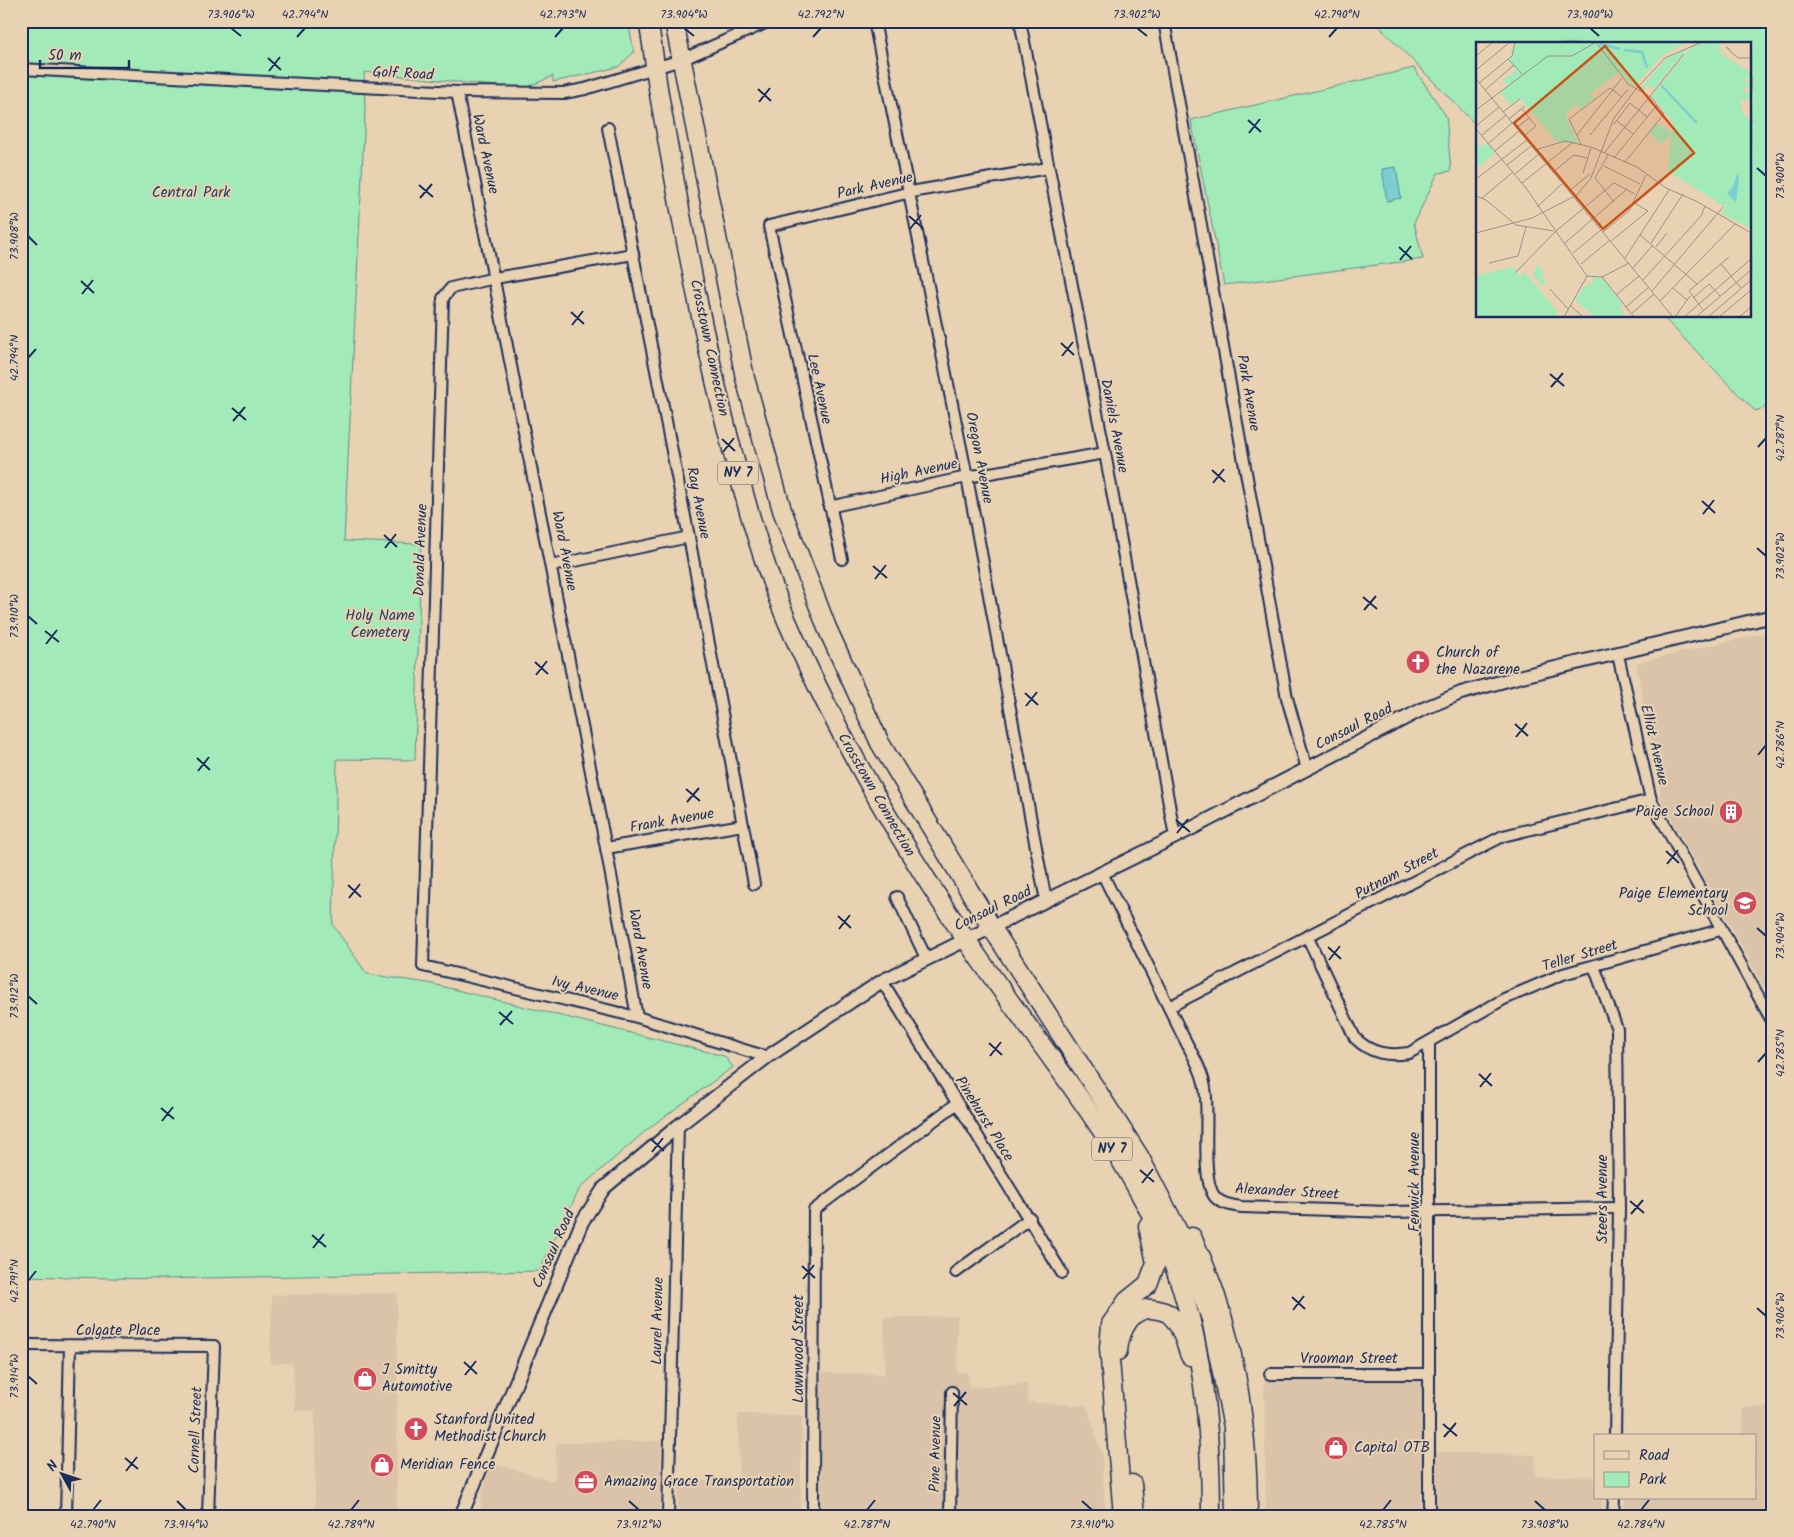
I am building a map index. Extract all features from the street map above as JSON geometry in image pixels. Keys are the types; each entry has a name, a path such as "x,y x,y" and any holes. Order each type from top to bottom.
{"highway":[{"name":"Crosstown Connection","path":"648,21 655,68 715,384 752,522 793,635 845,744 906,850 1129,1174 1166,1246 1192,1327 1202,1384 1208,1422 1211,1516"},
{"name":"Crosstown Connection","path":"674,21 745,378 782,510 827,628 880,743 992,928 1139,1156 1181,1237 1211,1319 1233,1427 1235,1516"},
{"path":"1139,1156 1184,1222 1205,1264 1225,1324 1238,1376 1248,1464 1248,1516"},
{"path":"1123,1516 1109,1348 1112,1324 1127,1301 1148,1284 1156,1263 1152,1237 1129,1174"},
{"path":"1136,1516 1118,1349 1122,1331 1130,1318 1140,1310 1151,1308 1174,1318 1202,1384"}],"street":[{"name":"Golf Road","path":"21,68 457,92 564,93 585,90 681,60 770,21"},
{"name":"Oregon Avenue","path":"874,21 968,477 1046,901"},
{"name":"Daniels Avenue","path":"1020,21 1105,453 1175,837"},
{"name":"Park Avenue","path":"1164,21 1287,698 1307,769"},
{"name":"Ward Avenue","path":"457,92 606,848 637,1017"},
{"name":"Ray Avenue","path":"608,128 689,537 754,884"},
{"name":"Park Avenue","path":"768,226 910,192 1048,168"},
{"name":"Lee Avenue","path":"768,226 842,559"},
{"path":"495,278 633,254"},
{"name":"Donald Avenue","path":"423,966 443,298 451,288 495,278"},
{"name":"High Avenue","path":"829,507 968,477 1105,453"},
{"path":"551,566 689,537"},
{"name":"Consaul Road","path":"461,1516 582,1222 604,1188 678,1126 767,1057 882,981 1102,874 1423,709 1461,693 1518,677 1618,655 1773,616"},
{"name":"Elliot Avenue","path":"1618,655 1651,800 1720,930 1772,1021"},
{"name":"Putnam Street","path":"1169,1007 1308,938 1503,836 1651,800"},
{"name":"Frank Avenue","path":"606,848 743,824"},
{"name":"Alexander Street","path":"1102,874 1169,1007 1205,1087 1208,1180 1215,1198 1228,1205 1242,1207 1390,1212 1619,1208"},
{"path":"897,897 926,958"},
{"name":"Teller Street","path":"1429,1042 1504,999 1563,974 1720,930"},
{"path":"1308,938 1355,1038 1364,1048 1378,1053 1394,1055 1410,1053 1429,1042"},
{"name":"Ivy Avenue","path":"423,966 637,1017 767,1057"},
{"name":"Steers Avenue","path":"1594,966 1617,1029 1619,1208 1615,1434"},
{"name":"Pinehurst Place","path":"882,981 956,1104 1030,1218 1062,1273"},
{"name":"Fenwick Avenue","path":"1429,1042 1431,1211 1429,1516"},
{"name":"Lawnwood Street","path":"813,1516 814,1210 956,1104"},
{"name":"Laurel Avenue","path":"668,1516 678,1126"},
{"path":"956,1272 1030,1218"},
{"name":"Colgate Place","path":"21,1345 214,1346"},
{"path":"66,1516 70,1346"},
{"name":"Cornell Street","path":"208,1516 214,1346"},
{"name":"Vrooman Street","path":"1270,1374 1429,1374"},
{"name":"Pine Avenue","path":"950,1516 952,1392"},
{"path":"1613,1516 1614,1500"}],"shaded area":[{"name":"Paige Elementary School","path":"1773,631 1773,1003 1662,802 1636,663"},
{"path":"397,1293 397,1516 315,1516 315,1411 295,1410 293,1363 270,1364 272,1295"},
{"path":"957,1316 957,1372 968,1373 969,1387 1027,1384 1028,1402 1087,1406 1102,1455 1105,1516 821,1516 821,1373 885,1374 884,1318"},
{"path":"1264,1379 1425,1380 1420,1516 1266,1516"},
{"path":"1743,1407 1773,1407 1773,1516 1625,1516 1625,1500 1756,1500 1756,1434 1743,1434"},
{"path":"738,1414 802,1416 800,1516 678,1516 678,1481 739,1481"},
{"path":"661,1441 660,1516 481,1516 482,1493 491,1463 554,1481 557,1443"},
{"path":"1436,1452 1535,1455 1536,1476 1594,1476 1594,1500 1602,1500 1602,1516 1437,1516"}],"green space":[{"path":"21,21 628,21 634,52 618,67 553,82 553,76 523,89 364,72 365,112 344,541 421,544 415,760 337,759 333,925 367,974 428,983 724,1056 733,1067 649,1128 580,1188 539,1271 157,1279 21,1276"},
{"path":"1374,21 1773,21 1773,405 1755,411 1664,318 1752,318 1752,42 1476,42 1476,125"},
{"path":"1414,68 1446,116 1451,171 1438,173 1414,223 1423,259 1224,285 1191,120"}],"water":[{"path":"1396,167 1401,198 1387,201 1382,169"}],"place":[{"name":"Church of the Nazarene","path":"1418,662"},
{"name":"Paige School","path":"1731,812"},
{"name":"Paige Elementary School","path":"1745,903"},
{"name":"J Smitty Automotive","path":"365,1379"},
{"name":"Stanford United Methodist Church","path":"416,1429"},
{"name":"Capital OTB","path":"1336,1448"},
{"name":"Meridian Fence","path":"382,1465"},
{"name":"Amazing Grace Transportation","path":"586,1482"}],"park label":[{"name":"Central Park","path":"191,193"},
{"name":"Holy Name Cemetery","path":"380,624"}]}
